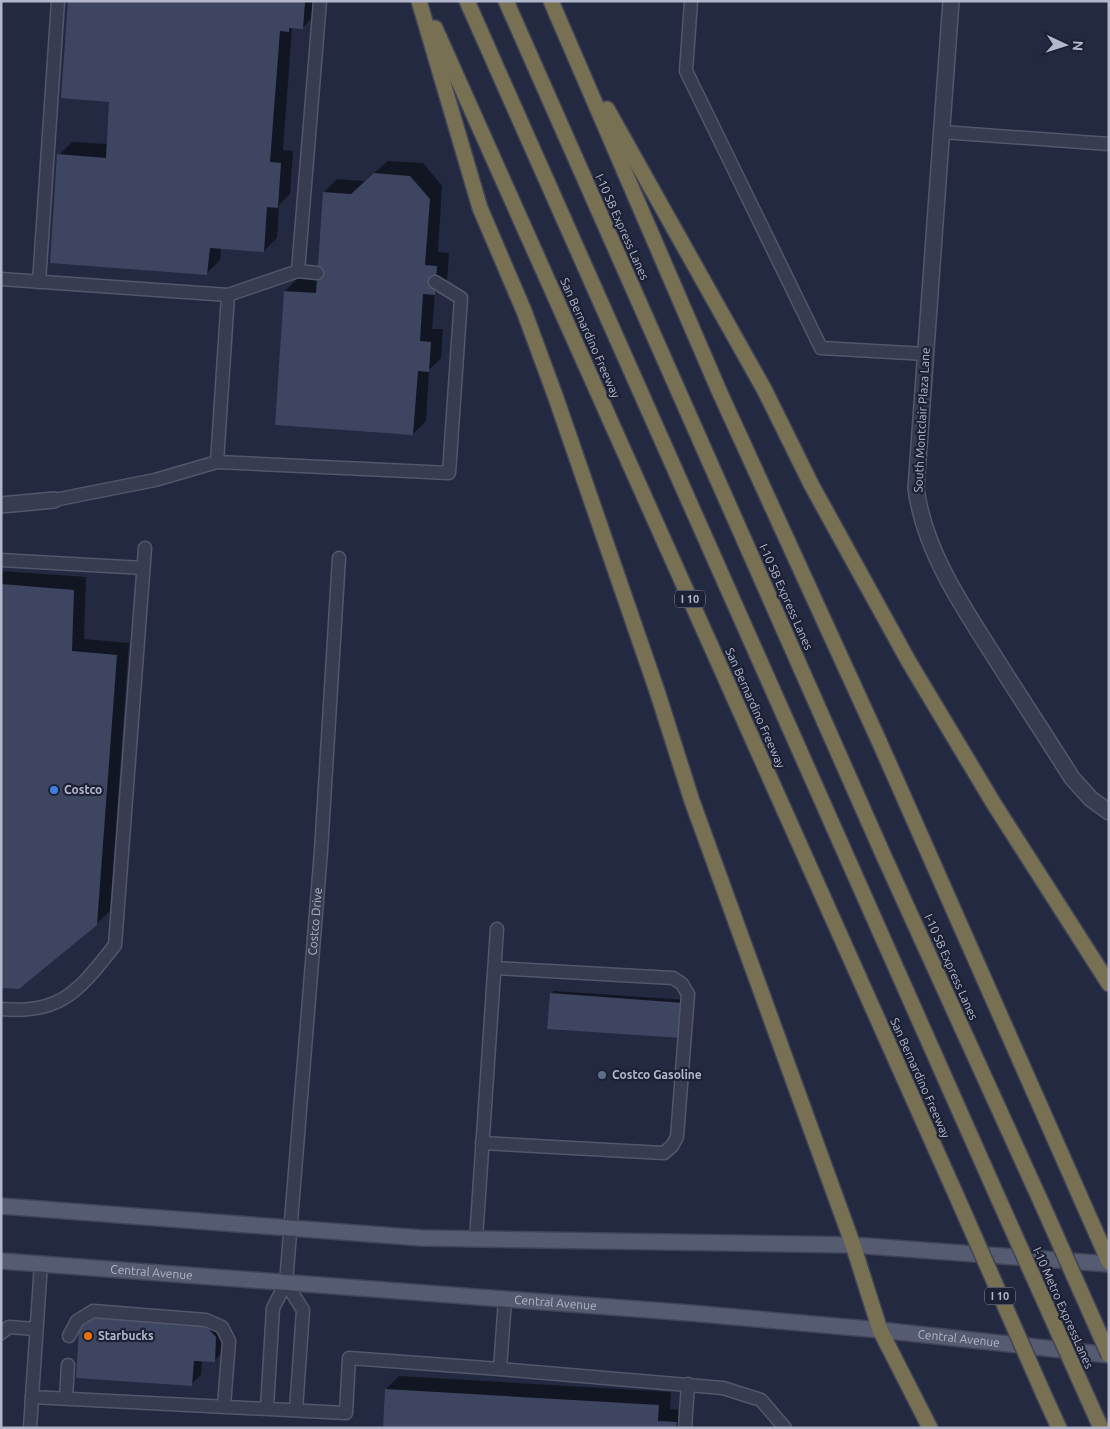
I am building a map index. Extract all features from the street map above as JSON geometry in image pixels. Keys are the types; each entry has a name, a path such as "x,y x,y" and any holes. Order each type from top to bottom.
{"highway":[{"path":"419,1 480,208 524,311 540,355 635,627 692,801 853,1245 880,1330 930,1428"},
{"name":"San Bernardino Freeway","path":"423,1 1059,1428"},
{"name":"I-10 Metro ExpressLanes","path":"467,1 998,1200 1101,1428"},
{"name":"I-10 SB Express Lanes","path":"506,1 886,861 1042,1204"},
{"path":"551,1 720,393 911,813 1109,1263"},
{"path":"566,36 764,389 812,486 904,654 994,804 1109,984"},
{"name":"I-10 Metro ExpressLanes","path":"1042,1204 1109,1355"}],"main road":[{"path":"1,1206 422,1238 853,1245 1109,1263"},
{"name":"Central Avenue","path":"1,1261 505,1299 880,1330 1109,1355"}],"street":[{"name":"South Montclair Plaza Lane","path":"951,1 916,488 918,506 934,550 966,613 1072,778 1091,799 1109,812"},
{"path":"1,505 54,500"}],"lane":[{"path":"39,282 58,1"},
{"path":"298,271 320,1"},
{"path":"691,1 686,71 821,348 926,354"},
{"path":"942,132 1109,144"},
{"path":"1,279 228,295 298,271 317,273"},
{"path":"54,500 155,480 217,462 449,473 460,298 435,282"},
{"path":"217,462 228,295"},
{"path":"1,1009 24,1011 60,1003 90,976 114,945 145,548"},
{"name":"Costco Drive","path":"286,1283 321,852 339,558"},
{"path":"1,560 143,568"},
{"path":"476,1239 497,929"},
{"path":"482,1143 664,1153 672,1146 677,1137 688,994 682,984 673,978 495,968"},
{"path":"30,1428 41,1264"},
{"path":"267,1408 273,1308 286,1283"},
{"path":"286,1283 303,1310 296,1410"},
{"path":"500,1369 505,1299"},
{"path":"69,1336 77,1320 93,1311 206,1320 222,1327 228,1341 224,1406"},
{"path":"1,1333 9,1328 36,1329"},
{"path":"32,1398 66,1398 346,1413 349,1358 723,1388 762,1400 785,1428"},
{"path":"66,1398 68,1365"},
{"path":"685,1428 688,1384"}],"building":[{"path":"68,1 305,2 303,29 289,28 289,32 280,31 270,162 281,163 278,208 267,207 264,252 210,248 207,275 50,263 57,154 106,158 109,102 61,98"},
{"path":"374,173 410,176 430,199 425,265 437,266 435,295 423,294 420,341 431,342 429,372 418,371 413,435 275,425 284,291 316,293 323,192 351,194"},
{"name":"Costco","path":"1,584 74,590 72,651 117,655 97,925 19,989 1,988"},
{"path":"550,993 684,1003 682,1038 547,1029"},
{"path":"93,1317 204,1324 216,1337 215,1362 194,1361 192,1386 76,1378 79,1328"},
{"path":"385,1389 659,1405 658,1421 677,1422 676,1428 383,1428"}],"place":[{"name":"Costco","path":"54,790"},
{"name":"Costco Gasoline","path":"602,1075"},
{"name":"Starbucks","path":"88,1336"}]}
